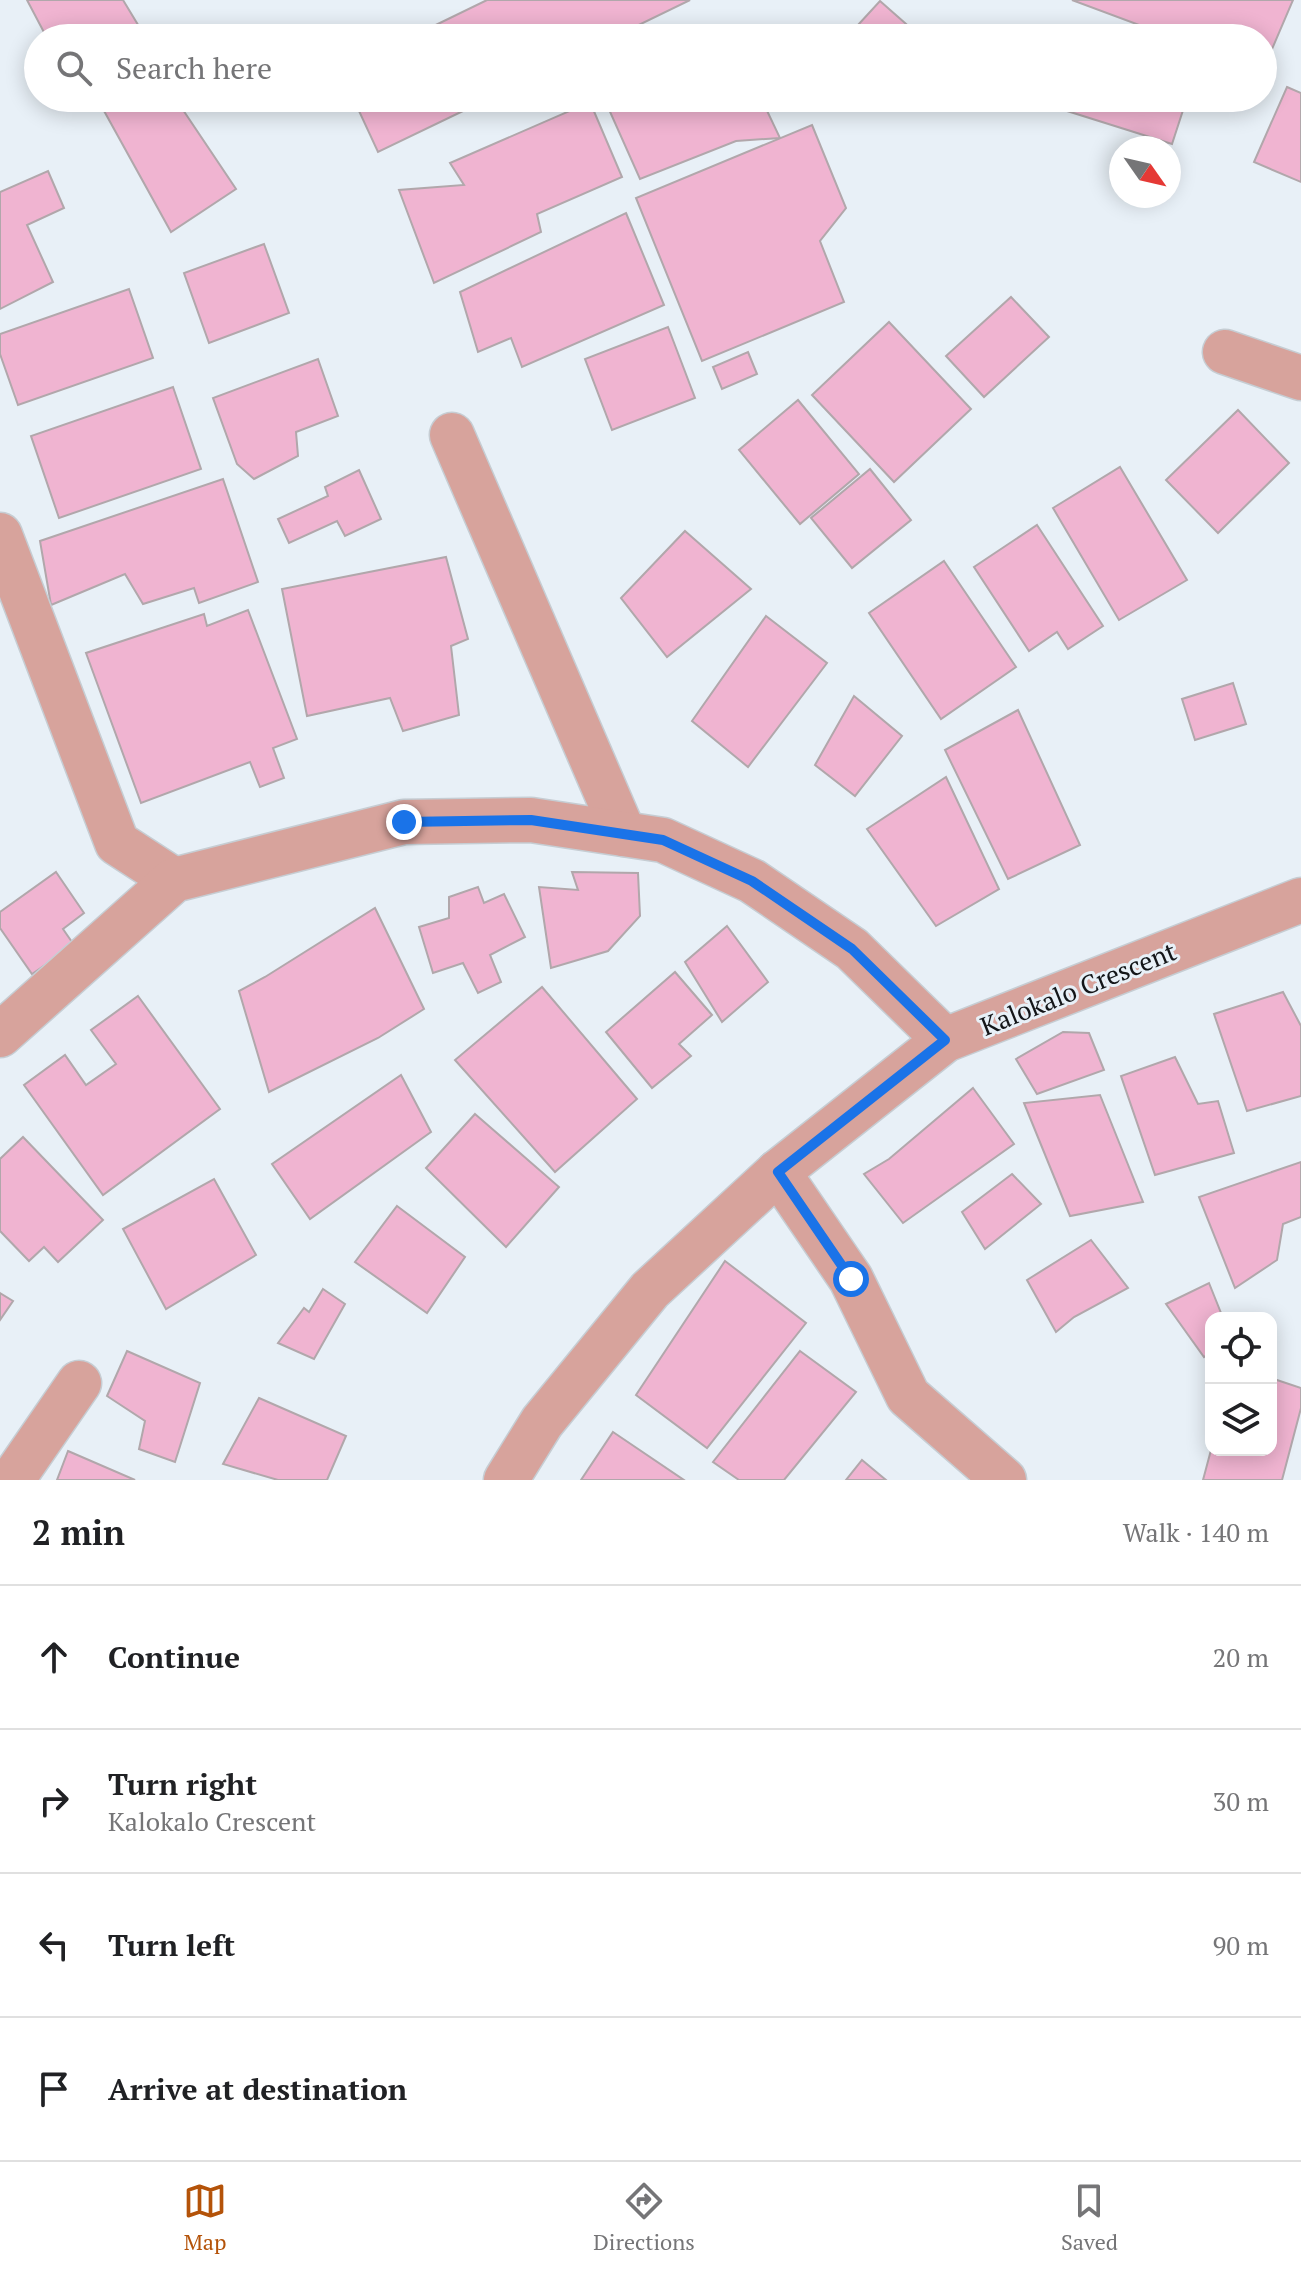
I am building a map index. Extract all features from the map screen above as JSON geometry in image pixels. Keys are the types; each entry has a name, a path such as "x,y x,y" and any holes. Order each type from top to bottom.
{"street":[{"path":"1225,352 1301,378"},
{"path":"452,435 624,834"},
{"path":"0,535 117,843 174,880"},
{"path":"0,1035 174,880 404,822 531,820 663,840 752,881 852,949 945,1040"},
{"name":"Kalokalo Crescent","path":"506,1480 542,1422 650,1290 778,1172 945,1040 1301,900"},
{"path":"778,1172 851,1279 908,1396 1004,1480"},
{"path":"12,1480 79,1383"}],"building":[{"path":"27,0 123,0 138,24 40,24"},
{"path":"487,0 690,0 641,24 438,24"},
{"path":"1072,0 1293,0 1277,37 1277,24 1136,24"},
{"path":"880,1 906,24 859,24"},
{"path":"1287,87 1301,93 1301,182 1254,162"},
{"path":"105,112 184,112 236,189 171,232"},
{"path":"359,112 461,112 378,152"},
{"path":"567,112 594,112 622,177 537,214 541,232 434,283 399,190 464,185 450,163"},
{"path":"610,112 768,112 780,138 736,141 640,179"},
{"path":"1070,112 1182,112 1175,136 1147,136"},
{"path":"812,125 846,208 820,241 844,302 702,361 636,198"},
{"path":"48,171 64,208 27,225 53,282 0,309 0,192"},
{"path":"626,213 664,305 522,367 511,338 478,352 460,292"},
{"path":"264,244 289,313 209,343 184,273"},
{"path":"129,289 153,358 18,405 0,354 0,334"},
{"path":"1011,297 1049,337 984,397 946,356"},
{"path":"889,322 971,409 894,482 812,395"},
{"path":"668,327 695,398 612,430 585,359"},
{"path":"748,352 757,374 722,389 713,367"},
{"path":"318,359 338,416 296,432 298,456 254,479 237,464 213,398"},
{"path":"173,387 201,469 59,518 31,436"},
{"path":"798,400 859,474 800,524 739,450"},
{"path":"1238,410 1289,463 1218,533 1166,480"},
{"path":"1120,467 1187,580 1119,620 1053,508"},
{"path":"870,469 911,520 852,568 811,518"},
{"path":"359,470 381,519 345,536 337,521 289,543 278,519 328,496 325,487"},
{"path":"223,479 258,582 199,603 194,588 143,604 125,574 51,605 40,541"},
{"path":"1037,525 1103,626 1068,649 1057,632 1029,651 974,567"},
{"path":"685,531 751,589 667,657 621,598"},
{"path":"446,557 468,639 451,646 459,715 403,731 390,698 307,716 282,589"},
{"path":"944,561 1016,667 941,719 869,613"},
{"path":"248,610 297,739 273,748 284,778 260,787 250,762 141,803 86,653 204,614 207,626"},
{"path":"766,616 827,663 748,767 692,721"},
{"path":"1233,683 1246,724 1195,740 1182,699"},
{"path":"854,696 902,736 855,796 815,765"},
{"path":"1018,710 1080,845 1008,879 945,750"},
{"path":"946,777 999,889 936,926 867,829"},
{"path":"56,872 84,913 63,929 74,945 32,974 0,928 0,912"},
{"path":"572,872 638,873 640,916 608,951 551,968 539,887 578,890"},
{"path":"478,887 484,903 504,894 525,937 490,955 501,982 478,993 463,963 433,973 419,927 449,918 449,897"},
{"path":"375,908 424,1009 378,1038 269,1092 239,991"},
{"path":"727,926 768,982 722,1022 685,962"},
{"path":"675,972 712,1015 679,1044 691,1056 652,1088 606,1032"},
{"path":"542,987 637,1099 555,1172 455,1060"},
{"path":"1283,992 1301,1026 1301,1096 1247,1111 1214,1014"},
{"path":"138,996 220,1109 103,1195 24,1085 65,1055 86,1085 116,1064 91,1030"},
{"path":"1063,1032 1089,1033 1104,1070 1037,1094 1016,1059"},
{"path":"1175,1057 1198,1104 1218,1101 1234,1153 1155,1175 1121,1076"},
{"path":"401,1075 431,1132 310,1219 272,1164"},
{"path":"973,1088 1014,1144 903,1223 864,1174 889,1159"},
{"path":"1100,1095 1143,1202 1070,1216 1024,1103"},
{"path":"475,1114 559,1187 506,1247 426,1168"},
{"path":"23,1137 103,1220 58,1262 44,1247 29,1261 0,1231 0,1159"},
{"path":"1301,1162 1301,1217 1283,1224 1277,1260 1235,1288 1199,1197"},
{"path":"1012,1174 1041,1204 985,1249 962,1212"},
{"path":"214,1179 256,1255 166,1309 123,1229"},
{"path":"397,1206 465,1257 427,1313 355,1262"},
{"path":"1091,1240 1128,1288 1074,1317 1056,1332 1027,1280"},
{"path":"725,1261 806,1323 707,1448 636,1395"},
{"path":"1209,1283 1221,1312 1205,1312 1205,1356 1204,1357 1166,1304"},
{"path":"323,1289 345,1304 314,1359 278,1343 304,1308 309,1312"},
{"path":"0,1293 13,1301 0,1320"},
{"path":"127,1351 200,1383 175,1462 139,1449 145,1421 107,1396"},
{"path":"800,1351 856,1392 784,1480 739,1480 713,1462"},
{"path":"1277,1380 1301,1388 1301,1408 1282,1480 1203,1480 1209,1456 1277,1456"},
{"path":"259,1398 346,1436 327,1480 278,1480 223,1464"},
{"path":"613,1432 684,1480 581,1480"},
{"path":"68,1451 135,1480 57,1480"},
{"path":"862,1460 886,1480 846,1480"}],"route":[{"path":"404,822 531,820 663,840 752,881 852,949 945,1040 778,1172 851,1279"}]}
